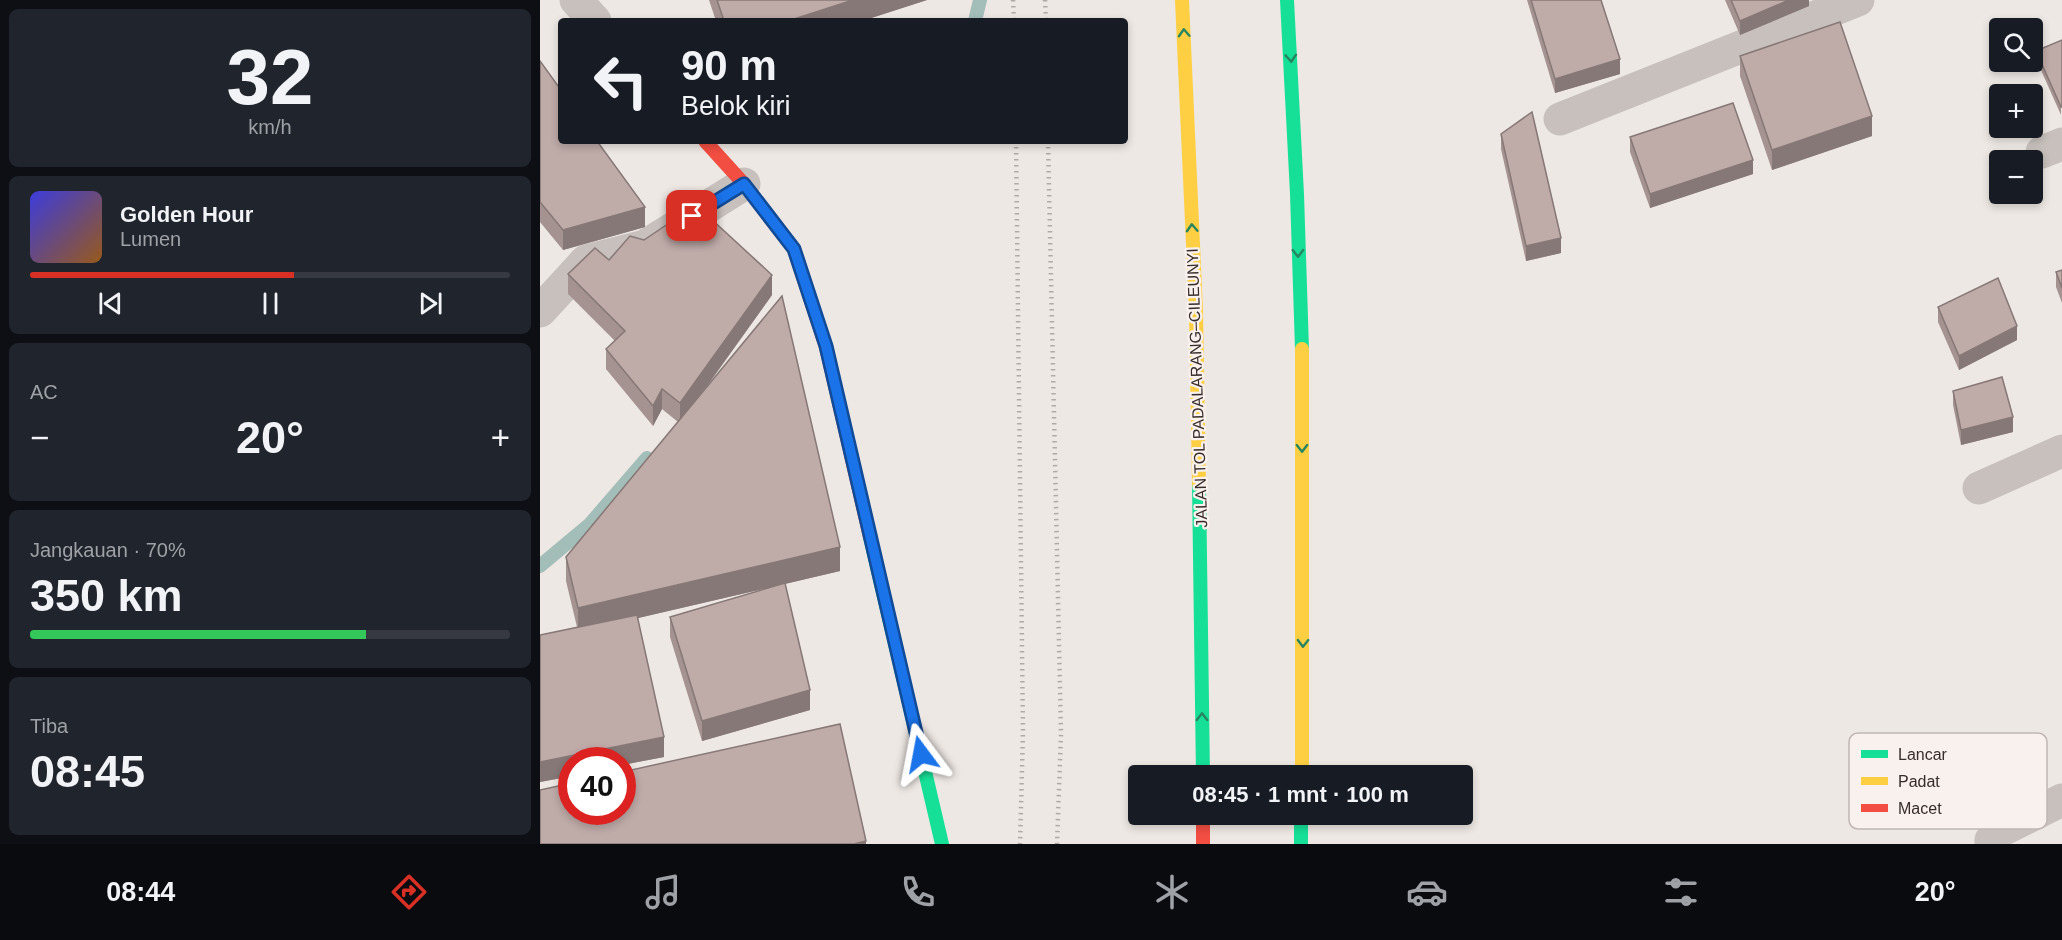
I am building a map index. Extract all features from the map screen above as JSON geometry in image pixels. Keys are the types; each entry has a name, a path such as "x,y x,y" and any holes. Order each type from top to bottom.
{"main road":[{"name":"JALAN TOL PADALARANG–CILEUNYI","path":"1182,0 1196,311 1203,765"},
{"path":"1287,0 1296,118 1304,573 1302,765"},
{"path":"708,144 744,184 794,249 826,346 942,844"},
{"path":"1203,825 1203,844"},
{"path":"1301,825 1301,844"}],"street":[{"path":"576,0 592,18"},
{"path":"1560,119 1858,0"},
{"path":"540,311 586,261 645,246 744,184"},
{"path":"1979,489 2062,452"},
{"path":"2047,808 2062,800"},
{"path":"1991,844 1991,840 2004,829"}],"building":[{"path":"717,0 853,0 797,18 723,18"},
{"path":"1531,0 1601,0 1620,59 1555,79"},
{"path":"1731,0 1789,0 1740,21"},
{"path":"1840,22 1872,116 1772,150 1740,56"},
{"path":"2062,40 2062,107 2043,67 2043,48"},
{"path":"540,61 558,86 558,144 599,144 645,207 563,230 540,202"},
{"path":"1733,103 1753,160 1650,194 1630,137"},
{"path":"1532,112 1561,238 1526,246 1501,134"},
{"path":"696,205 772,275 680,403 662,389 653,406 606,349 625,331 568,274 595,248 609,260 630,236 644,240"},
{"path":"2062,270 2062,288 2056,272"},
{"path":"1998,278 2017,326 1959,356 1938,307"},
{"path":"782,296 840,547 578,608 566,557"},
{"path":"2002,377 2013,417 1961,430 1953,391"},
{"path":"785,583 810,690 702,721 670,617"},
{"path":"637,615 664,737 614,747 558,747 558,758 540,762 540,635"},
{"path":"840,724 866,841 854,844 540,844 540,790 558,786 558,825 636,825 636,769"}],"waterway":[{"path":"976,18 980,0"},
{"path":"540,566 590,524 647,458"}],"railway":[{"path":"1013,0 1014,18"},
{"path":"1045,0 1046,18"},
{"path":"1016,144 1023,732 1020,844"},
{"path":"1048,144 1061,734 1057,844"}],"traffic: fast":[{"path":"1287,0 1302,349"},
{"path":"1199,484 1203,765"},
{"path":"870,537 942,844"},
{"path":"1301,825 1301,844"}],"traffic: slow":[{"path":"1182,0 1196,311 1199,484"},
{"path":"1302,349 1302,765"}],"traffic: jam":[{"path":"708,144 744,184 794,249 826,347 870,537"},
{"path":"1203,825 1203,844"}],"route":[{"path":"692,216 744,184 794,249 826,346 921,754"}]}
